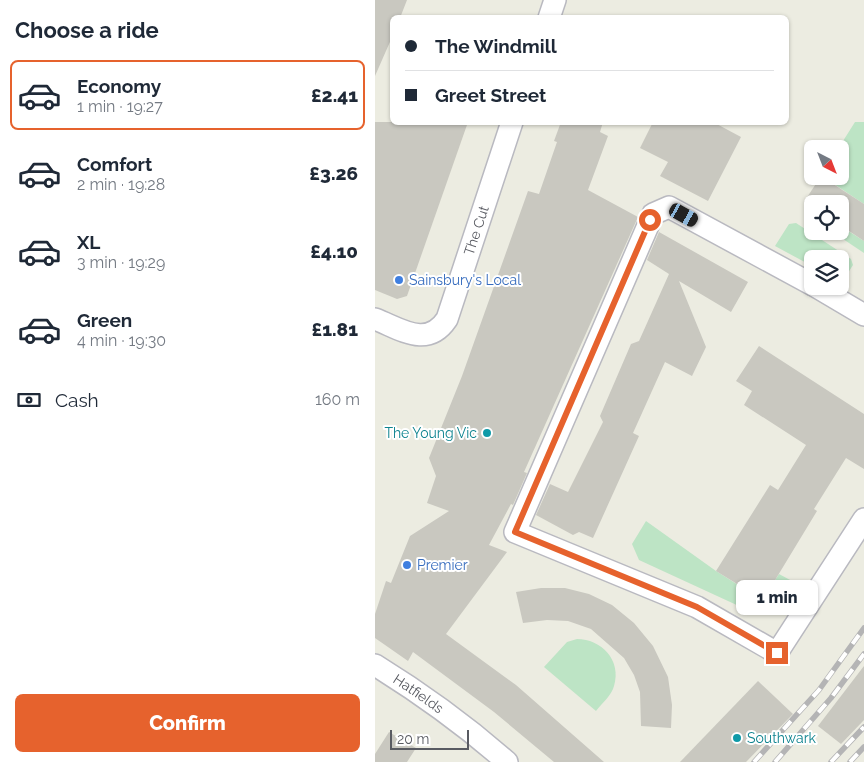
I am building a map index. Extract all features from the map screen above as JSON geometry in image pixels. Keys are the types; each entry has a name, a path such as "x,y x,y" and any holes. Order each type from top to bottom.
{"street":[{"path":"550,15 555,0"},
{"name":"The Cut","path":"375,319 422,336 432,334 441,327 447,318 511,125"},
{"path":"804,281 669,207 653,214 515,532 697,607 777,653 864,519"},
{"path":"830,295 864,314"},
{"name":"Hatfields","path":"375,665 415,689 507,762"}],"green space":[{"path":"855,122 864,122 864,204 836,185 849,185 849,140 844,140"},
{"path":"796,223 804,228 804,240 822,240 837,250 804,250 804,262 775,246 789,224"},
{"path":"849,231 864,241 864,253 844,240 849,240"},
{"path":"849,258 851,259 853,265 849,271"},
{"path":"646,521 716,571 762,600 779,574 792,581 775,608 754,613 639,560 632,544"},
{"path":"577,639 586,640 601,647 608,653 615,668 616,677 613,689 596,711 544,667 567,642"}],"building":[{"path":"375,0 407,0 401,15 390,15 390,42 375,76"},
{"path":"375,122 390,122 390,125 467,125 407,296 397,299 375,290"},
{"path":"560,125 602,125 600,132 608,136 588,190 638,217 524,472 527,473 513,505 511,504 489,545 507,552 446,634 516,685 604,762 554,762 494,712 413,652 408,661 375,638 375,614 386,581 391,583 410,536 449,511 427,503 436,476 429,458 462,376 528,191 539,194 557,142 554,141"},
{"path":"652,125 719,125 741,137 708,201 660,176 668,162 640,148"},
{"path":"815,185 835,185 864,204 864,241 849,231 849,195 809,195"},
{"path":"659,232 748,282 731,312 679,281 706,347 692,376 665,362 633,433 639,436 593,538 579,532 573,535 536,515 550,484 568,492 603,422 600,416 631,344 639,341 669,274 647,260"},
{"path":"759,346 864,414 864,469 846,458 814,509 817,511 763,600 716,571 770,485 778,490 806,445 744,405 752,391 736,381"},
{"path":"541,588 565,588 589,594 612,605 634,623 653,646 668,677 672,705 671,728 641,726 640,692 634,675 624,658 591,629 568,621 547,620 523,623 516,592"},
{"path":"864,666 864,720 841,744 818,726"},
{"name":"Southwark","path":"758,681 793,714 746,762 680,762"},
{"path":"389,732 416,748 407,762 375,762 375,754"}],"railway":[{"path":"754,762 819,690 864,628"},
{"path":"775,762 831,698 864,654"},
{"path":"831,762 864,727"},
{"path":"850,762 864,747"}],"place":[{"name":"Sainsbury's Local","path":"399,280"},
{"name":"The Young Vic","path":"487,433"},
{"name":"Premier","path":"407,565"},
{"name":"Southwark","path":"737,738"}],"route":[{"path":"650,220 515,532 697,607 739,629 777,653"}]}
